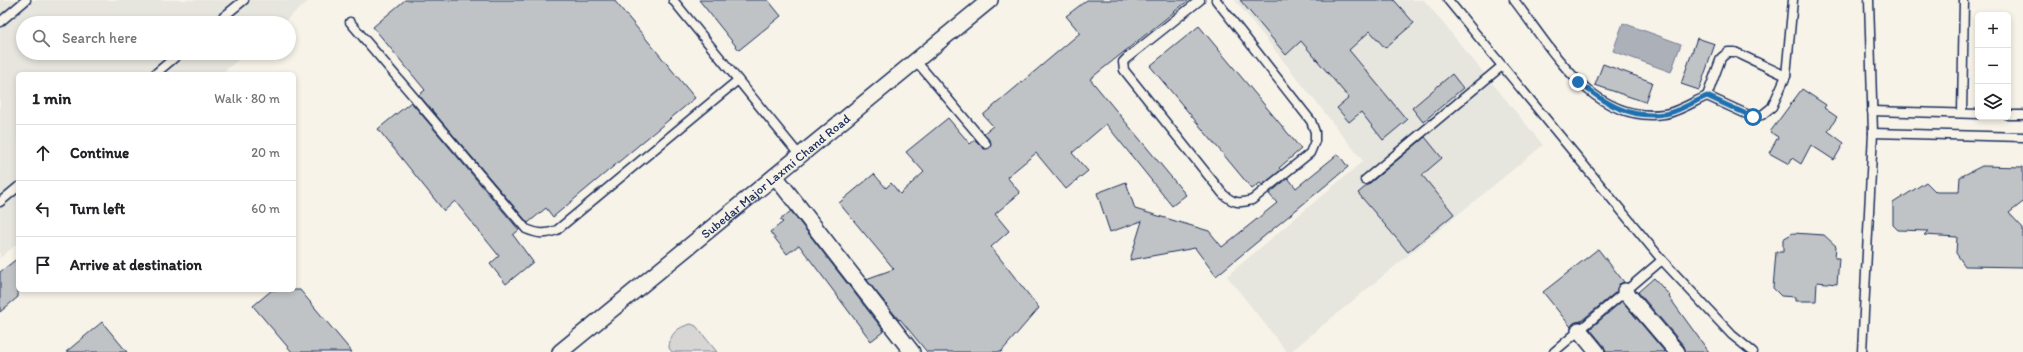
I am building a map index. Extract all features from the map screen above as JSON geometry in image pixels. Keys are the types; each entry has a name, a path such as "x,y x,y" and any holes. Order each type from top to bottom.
{"street":[{"name":"Subedar Major Laxmi Chand Road","path":"560,352 990,0"},
{"path":"775,176 912,352"},
{"path":"1625,291 1677,352"},
{"path":"1579,330 1597,352"}],"lane":[{"path":"0,22 26,0"},
{"path":"225,16 244,0"},
{"path":"673,0 800,156"},
{"path":"1200,0 1127,58 1123,62 1124,70 1223,194 1230,200 1240,204 1252,200 1310,153 1315,141 1315,132 1311,121 1216,0"},
{"path":"1448,0 1662,260 1732,335 1753,352"},
{"path":"1514,0 1578,82 1604,102 1633,114 1666,114 1707,96 1721,58 1728,52 1735,52 1786,76"},
{"path":"1707,96 1753,117 1762,115 1772,107 1786,76 1793,0"},
{"path":"1862,352 1873,133 1869,0"},
{"path":"1962,113 1964,0"},
{"path":"350,22 526,229 535,233 546,234 557,230 738,80"},
{"path":"157,72 172,60"},
{"path":"916,61 986,144"},
{"path":"1365,180 1502,66"},
{"path":"1872,111 1975,114"},
{"path":"2011,115 2023,115"},
{"path":"1873,133 2023,137"},
{"path":"0,202 16,189"},
{"path":"1554,352 1662,260"}],"shaded area":[{"path":"0,0 310,0 291,16 16,16 16,60 238,60 223,72 16,72 16,245 0,258"},
{"path":"1235,0 1424,0 1543,145 1290,352 1287,352 1227,276 1363,161"},
{"path":"1623,23 1681,44 1671,72 1613,51"},
{"path":"691,324 696,326 717,352 672,352 669,348 669,343 672,335 678,329"}],"building":[{"path":"405,0 614,0 695,98 553,217 546,208 528,223 419,95 425,90 373,27"},
{"path":"699,0 768,0 781,16 739,50"},
{"path":"1087,0 1189,0 1090,79 1186,195 1172,206 1106,124 1072,153 1088,171 1066,189 1036,153 1007,177 1020,193 995,214 1009,231 991,247 1039,308 1001,352 927,352 866,279 894,269 839,203 874,174 886,188 891,183 900,194 924,172 906,152 948,118 970,144 975,140 984,149 989,148 991,143 984,133 993,126 983,115 1080,33 1066,16"},
{"path":"1240,0 1394,0 1414,23 1385,48 1370,31 1349,50 1407,120 1383,140 1361,112 1349,122 1337,108 1349,98 1301,41 1286,55"},
{"path":"1199,26 1301,149 1279,168 1281,170 1262,185 1260,183 1252,189 1150,66"},
{"path":"1697,38 1715,44 1699,90 1681,84"},
{"path":"1603,64 1652,82 1645,102 1595,85"},
{"path":"1452,74 1463,88 1423,122 1412,108"},
{"path":"1802,89 1826,105 1824,108 1837,117 1828,131 1844,143 1834,160 1811,145 1801,164 1792,158 1789,164 1769,153 1778,137 1770,132"},
{"path":"411,102 519,230 513,235 533,262 506,284 490,264 499,256 455,201 444,211 378,129"},
{"path":"1425,137 1442,158 1422,175 1454,214 1408,252 1358,193"},
{"path":"1338,154 1348,167 1216,276 1195,248 1130,260 1142,221 1110,232 1097,193 1126,182 1135,209 1209,231 1222,247 1277,203 1269,194 1288,178 1296,188"},
{"path":"1982,166 2023,167 2023,202 2009,213 2023,228 2023,267 1965,266 1956,253 1957,237 1924,235 1928,231 1898,230 1893,225 1893,203 1926,182 1936,192 1959,192 1960,177"},
{"path":"791,211 884,331 871,341 799,245 787,254 770,232 783,222 780,220"},
{"path":"1793,233 1824,235 1836,246 1835,258 1839,258 1837,284 1817,282 1816,301 1795,301 1795,297 1781,296 1773,288 1776,252 1783,252 1783,239"},
{"path":"1598,249 1624,282 1619,284 1616,292 1581,321 1574,323 1571,327 1543,292"},
{"path":"16,260 16,292 18,292 18,297 0,312 0,272"},
{"path":"1654,278 1670,296 1669,297 1709,352 1686,352 1684,346 1638,292"},
{"path":"296,290 300,290 352,352 292,352 253,306 270,292 296,292"},
{"path":"1622,301 1665,352 1606,352 1604,346 1590,329"},
{"path":"102,322 127,352 66,352"}],"route":[{"path":"1578,82 1604,102 1633,114 1666,114 1707,96 1753,117"}]}
